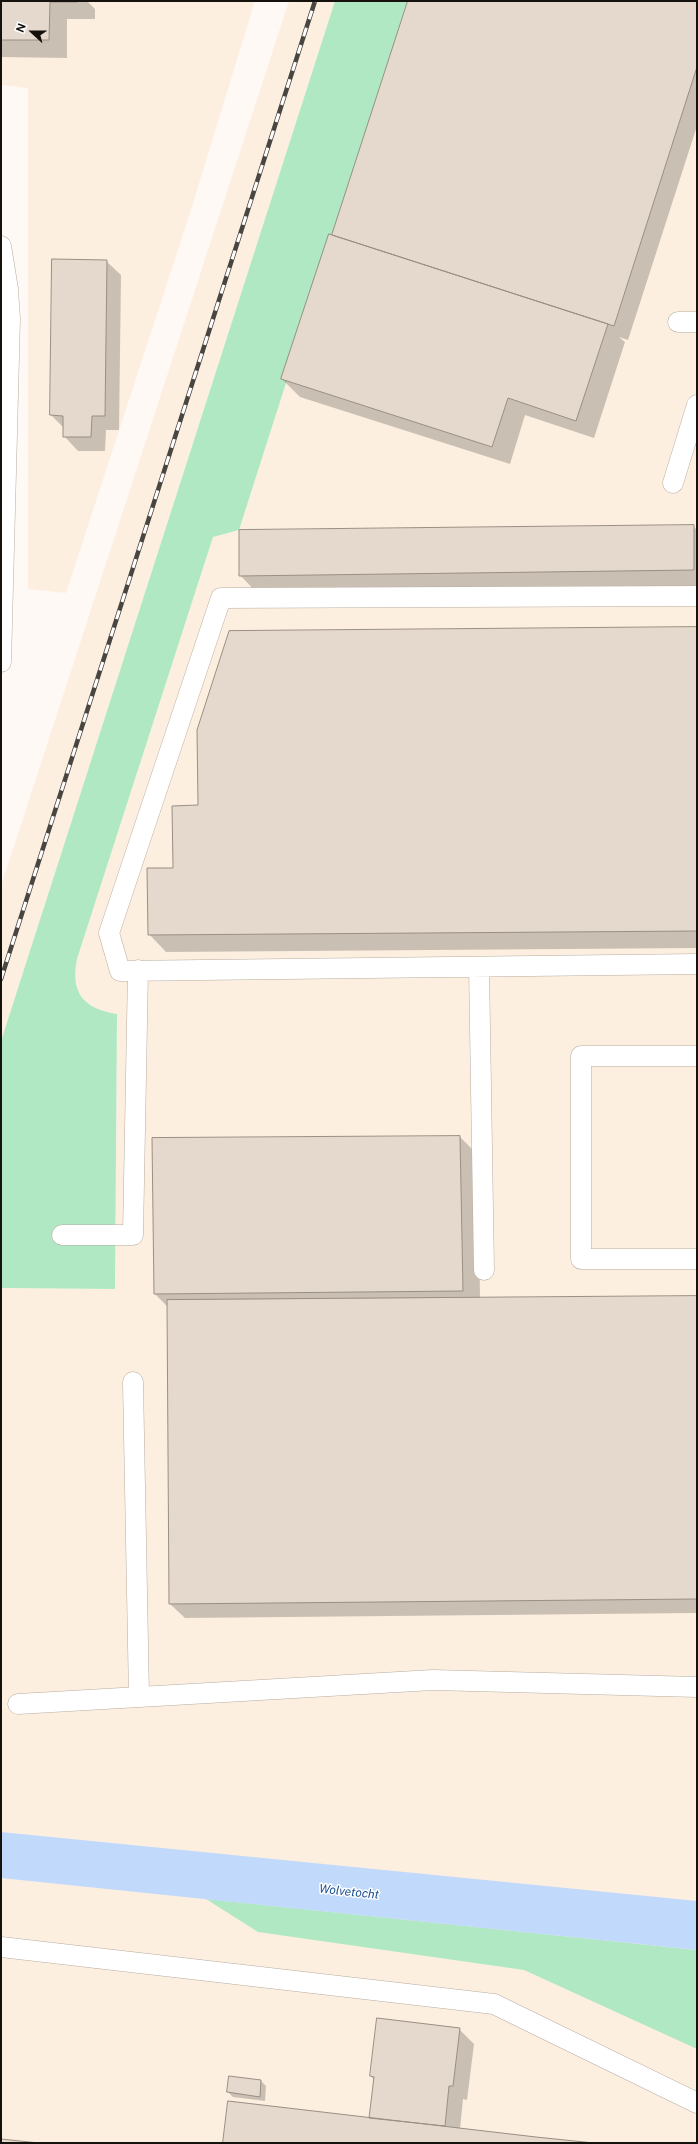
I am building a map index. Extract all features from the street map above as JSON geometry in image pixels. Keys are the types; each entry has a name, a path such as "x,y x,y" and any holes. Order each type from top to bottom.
{"lane":[{"path":"1,246 8,289 10,320 1,662"},
{"path":"673,483 697,405"},
{"path":"697,596 222,598 109,933 120,971 697,964"},
{"path":"479,967 484,1270"},
{"path":"62,1235 132,1235 138,970"},
{"path":"697,1056 581,1056 581,1259 697,1259"},
{"path":"133,1382 139,1697"},
{"path":"18,1704 433,1680 697,1687"},
{"path":"1,1947 494,2004 697,2103"}],"shaded area":[{"path":"1,1 255,1 190,213 66,593 28,589 28,88 1,85"},
{"path":"289,1 335,1 1,1041 1,886"},
{"path":"697,1 697,2143 1,2143 1,1288 115,1289 117,1014 99,1011 87,1004 78,992 74,972 213,537 239,530 332,235"}],"green space":[{"path":"335,1 408,1 239,530 213,537 77,959 75,971 76,981 78,990 82,997 96,1008 117,1014 115,1289 1,1288 1,1041"},
{"path":"206,1899 697,1950 697,2049 524,1970 258,1932"}],"water":[{"name":"Wolvetocht","path":"1,1832 697,1901 697,1950 1,1878"}],"building":[{"path":"1,1 77,2 50,2 49,40 1,40"},
{"path":"408,1 697,1 697,67 614,326 332,235"},
{"path":"329,234 608,324 576,421 508,398 492,447 281,379"},
{"path":"52,259 107,260 105,416 92,416 91,437 63,437 63,416 50,415"},
{"path":"694,525 694,570 239,576 239,530"},
{"path":"697,627 697,931 148,935 147,868 173,868 172,806 198,805 197,730 229,631"},
{"path":"460,1136 463,1291 154,1294 152,1138"},
{"path":"697,1296 697,1599 169,1604 167,1300"},
{"path":"377,2018 460,2028 453,2086 449,2086 445,2126 369,2118 374,2077 370,2076"},
{"path":"229,2076 261,2080 260,2097 227,2092"},
{"path":"228,2101 536,2137 594,2143 223,2143"},
{"path":"1,2139 39,2143 1,2143"}],"railway":[{"path":"1,979 315,1"}]}
